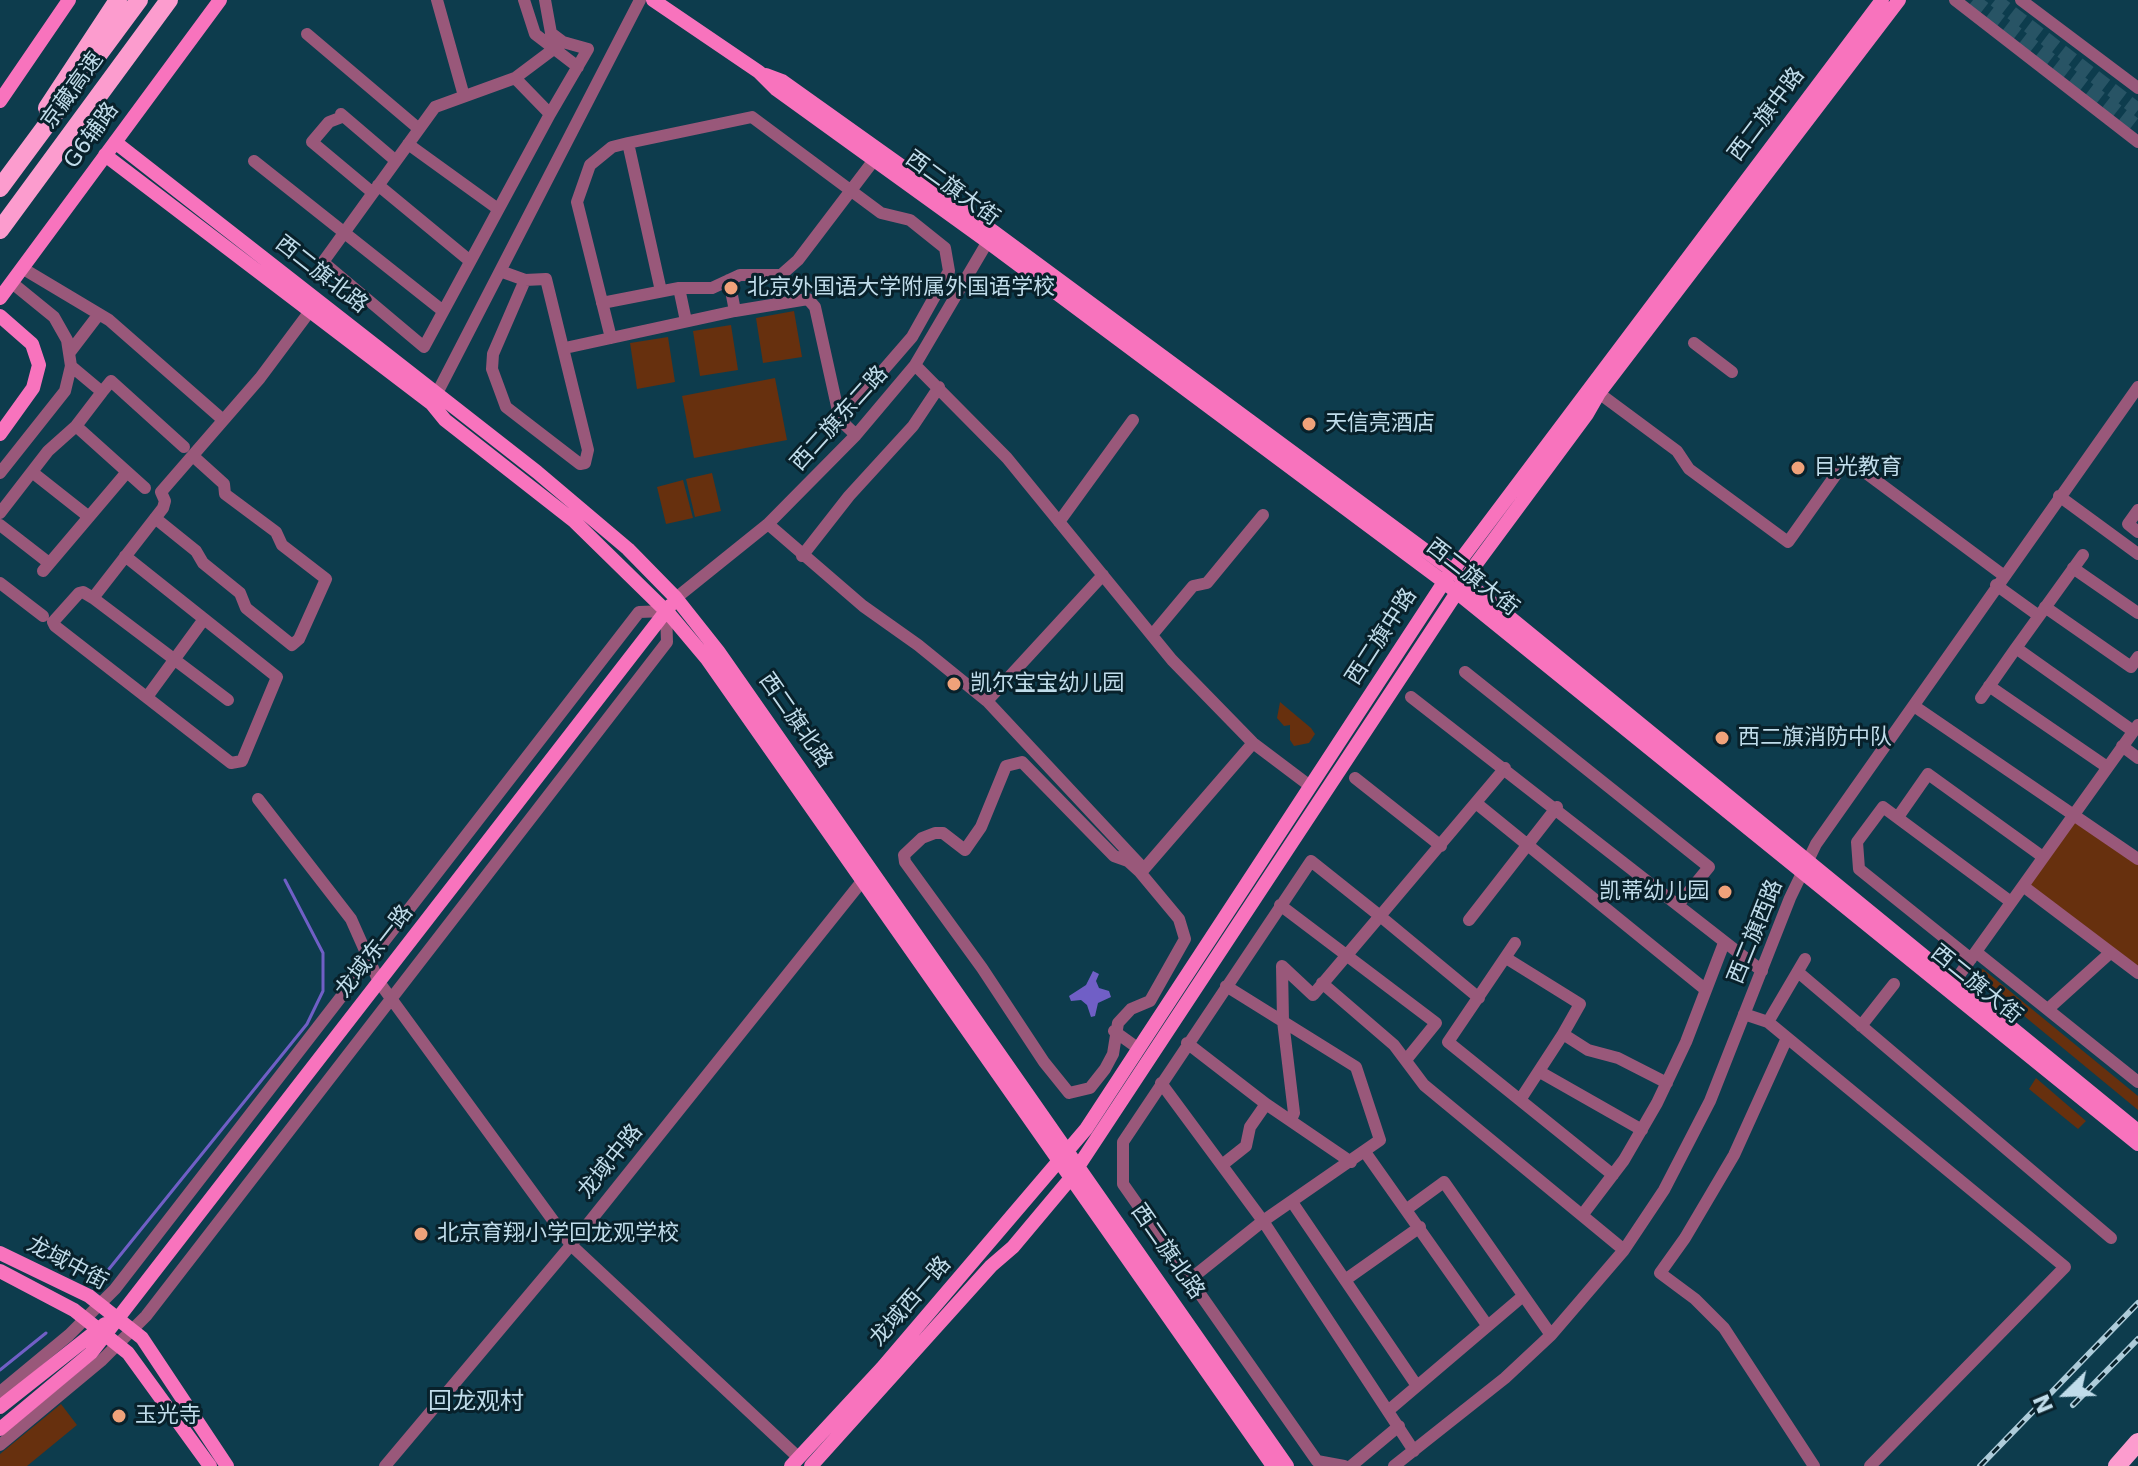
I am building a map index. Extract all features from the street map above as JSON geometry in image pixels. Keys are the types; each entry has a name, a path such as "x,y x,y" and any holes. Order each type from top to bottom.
{"highway":[{"path":"0,187 73,63 118,0"},
{"name":"京藏高速","path":"0,187 139,0"},
{"name":"京藏高速","path":"0,230 169,0"},
{"path":"146,31 178,0"},
{"path":"2117,1466 2138,1442"}],"main road":[{"path":"0,101 69,0"},
{"name":"G6辅路","path":"0,298 220,0"},
{"name":"西二旗大街","path":"653,0 759,72 776,89 874,160 991,237"},
{"name":"西二旗中路","path":"1058,1163 1107,1099 1310,786 1454,581 1882,0"},
{"name":"西二旗中路","path":"1594,390 1899,0"},
{"name":"西二旗大街","path":"759,72 782,81 1454,581 2138,1144"},
{"name":"西二旗北路","path":"115,142 434,398 445,420 574,521 666,611 707,659 1273,1466"},
{"name":"西二旗北路","path":"105,155 310,311 582,508 676,598 727,664 1080,1165 1287,1466"},
{"path":"0,422 27,384 31,367 25,346 1,320"},
{"path":"0,434 33,388 39,365 32,344 1,320"},
{"name":"西二旗中路","path":"1080,1165 1454,581"},
{"name":"龙域东一路","path":"0,1407 115,1317 676,598"},
{"name":"西二旗大街","path":"1804,866 1955,981 2138,1131"},
{"name":"龙域西一路","path":"800,1463 1058,1163"},
{"name":"龙域西一路","path":"800,1463 1013,1247 1080,1165"},
{"name":"龙域中街","path":"0,1253 50,1275 100,1304 142,1338 227,1466"},
{"name":"龙域中街","path":"0,1271 85,1319 117,1345 155,1389 210,1466"},
{"name":"龙域东一路","path":"0,1429 91,1353 100,1331"}],"street":[{"path":"437,0 464,96"},
{"path":"524,0 535,34 558,46 588,49 424,347 323,262 435,107 515,78 558,46"},
{"path":"545,0 551,33 558,46 578,67"},
{"path":"434,398 640,0"},
{"path":"1955,0 2138,142"},
{"path":"2021,0 2138,88"},
{"path":"307,34 419,129"},
{"path":"515,78 550,114"},
{"path":"396,161 342,116 329,122 312,142 470,261"},
{"path":"611,338 577,202 590,165 603,152 628,143 752,117 881,213 910,220 938,241 951,265 912,337 840,420"},
{"path":"628,143 661,291"},
{"path":"408,144 498,209"},
{"path":"602,303 679,288 708,288 744,275 781,275 798,260 874,160"},
{"path":"254,161 443,311"},
{"name":"西二旗东二路","path":"676,598 768,524 856,435 915,365 991,237"},
{"path":"22,268 99,314 222,419"},
{"path":"500,271 525,280 546,279 588,450 585,463 580,464 506,407 492,369 493,354 525,280"},
{"path":"781,275 786,301"},
{"path":"729,280 735,311"},
{"path":"0,473 65,391 70,372 70,352 54,317 11,282"},
{"path":"33,301 45,283"},
{"path":"679,288 686,321"},
{"path":"565,348 806,299 814,305 840,420 856,435"},
{"path":"93,598 155,518 165,501 161,492 188,451 260,378 310,311"},
{"path":"70,352 99,314"},
{"path":"1694,343 1732,372"},
{"path":"915,365 1007,458 1152,635 1253,743 1310,786"},
{"path":"70,372 102,392"},
{"path":"0,513 111,381 224,484 225,494 276,532 282,545 326,579 299,639 292,645 246,608 240,593 155,518"},
{"path":"802,556 849,496 913,426 939,387"},
{"name":"西二旗西路","path":"1394,1466 1505,1378 1551,1335 1624,1250 1685,1153 1804,866 1999,580 2138,387"},
{"path":"1594,390 1677,451 1689,469 1788,542 1847,459 2042,612 2131,667 2138,657"},
{"path":"1059,522 1133,420"},
{"path":"76,426 145,488"},
{"path":"32,472 89,517"},
{"path":"0,525 46,567 127,472"},
{"path":"2059,496 2138,554"},
{"path":"2138,510 2128,524 2138,532"},
{"path":"1152,635 1193,586 1207,583 1263,515"},
{"path":"768,524 802,556 987,701 1144,869 1253,743"},
{"path":"1981,698 2083,555"},
{"path":"125,556 277,677 242,761 231,763 55,626 53,622 83,592 228,700"},
{"path":"2073,568 2138,613"},
{"path":"987,701 1103,575"},
{"path":"0,583 43,616"},
{"path":"0,1392 100,1304 639,612 666,611 667,642 131,1330 0,1445"},
{"path":"147,697 204,619"},
{"path":"1955,981 2136,728 2016,648"},
{"path":"1465,672 1709,867 1678,905"},
{"path":"1989,686 2107,767"},
{"path":"1411,697 1557,807 1762,971"},
{"path":"1914,706 2138,859"},
{"path":"2122,746 2138,758"},
{"path":"1022,762 1027,766 1114,856 1139,871 1182,925 1185,944 1150,1001 1131,1009 1114,1031 1113,1054 1105,1069 1090,1088 1069,1093 1035,1050 982,968 905,862 904,855 922,838 935,833 943,833 965,850 981,827 1006,766 1022,762"},
{"path":"1291,1120 1294,1113 1283,1021 1282,966 1313,995 1505,768"},
{"path":"1898,817 1928,774 2043,857"},
{"path":"1355,778 1441,846"},
{"path":"258,799 351,919 379,982 571,1245 800,1463"},
{"path":"1476,803 1706,990"},
{"path":"1469,920 1557,807"},
{"path":"2011,902 1883,807 1857,842 1859,869 2048,1009 2138,1082"},
{"path":"1344,1466 1317,1461 1188,1281 1123,1184 1123,1142 1311,861 1479,998"},
{"name":"龙域中路","path":"385,1466 571,1245 863,880"},
{"path":"2023,886 2138,973"},
{"path":"1280,905 1436,1023 1406,1060"},
{"path":"1515,943 1448,1042 1613,1175"},
{"path":"1583,1214 1642,1130 1667,1083 1724,943"},
{"path":"2048,1009 2110,953"},
{"path":"1506,958 1580,1004 1520,1100"},
{"path":"1768,1022 1805,959"},
{"path":"1798,972 2111,1238"},
{"path":"1322,983 1394,1045 1424,1085 1624,1250"},
{"path":"1861,1026 1894,984"},
{"path":"1188,1281 1263,1221 1380,1140 1356,1067 1226,986"},
{"path":"1744,1014 1768,1022 2065,1267 1870,1466"},
{"path":"1114,1031 1139,1049"},
{"path":"1563,1034 1588,1050 1618,1058 1667,1083"},
{"path":"1787,1038 1734,1155 1690,1230 1660,1273 1695,1299 1724,1328 1814,1466"},
{"path":"1187,1043 1266,1104 1351,1162"},
{"path":"2126,1072 2138,1062"},
{"path":"1540,1072 1642,1130"},
{"path":"1161,1083 1263,1221 1414,1451"},
{"path":"1222,1165 1246,1146 1250,1127 1266,1104"},
{"path":"1365,1152 1487,1325"},
{"path":"1407,1209 1444,1182 1551,1335"},
{"path":"1292,1202 1417,1386"},
{"path":"1345,1280 1420,1227"},
{"path":"1389,1410 1523,1296"},
{"path":"1351,1466 1399,1426"}],"shaded area":[{"path":"794,311 802,357 763,363 756,318"},
{"path":"731,325 738,370 700,376 693,331"},
{"path":"668,337 675,382 637,389 630,343"},
{"path":"775,378 787,440 694,458 682,396"},
{"path":"712,473 721,511 695,517 686,479"},
{"path":"683,480 693,518 666,524 657,487"},
{"path":"1280,702 1311,728 1315,734 1309,743 1294,746 1290,740 1290,725 1284,726 1277,718"},
{"path":"2073,813 2138,859 2138,973 2023,886"},
{"path":"1983,969 2138,1096 2138,1110 1972,973"},
{"path":"1093,971 1099,974 1096,981 1099,988 1109,991 1111,997 1098,1003 1095,1016 1091,1017 1087,1005 1081,1000 1071,1001 1069,996 1086,985"},
{"path":"2036,1078 2086,1121 2078,1129 2029,1089"},
{"path":"61,1404 77,1425 27,1466 0,1466 0,1454"}],"waterway":[{"path":"109,1269 307,1024 323,991 323,953 285,880"},
{"path":"0,1370 46,1333"}],"tunnel":[{"path":"1973,0 2138,127"},
{"path":"1995,0 2138,110"}],"railway":[{"path":"1980,1466 2138,1303"},
{"path":"2073,1405 2138,1339"}],"place":[{"name":"北京外国语大学附属外国语学校","path":"731,288"},
{"name":"天信亮酒店","path":"1309,424"},
{"name":"目光教育","path":"1798,468"},
{"name":"凯尔宝宝幼儿园","path":"954,684"},
{"name":"西二旗消防中队","path":"1722,738"},
{"name":"凯蒂幼儿园","path":"1725,892"},
{"name":"北京育翔小学回龙观学校","path":"421,1234"},
{"name":"玉光寺","path":"119,1416"}],"district":[{"name":"回龙观村","path":"476,1403"}]}
